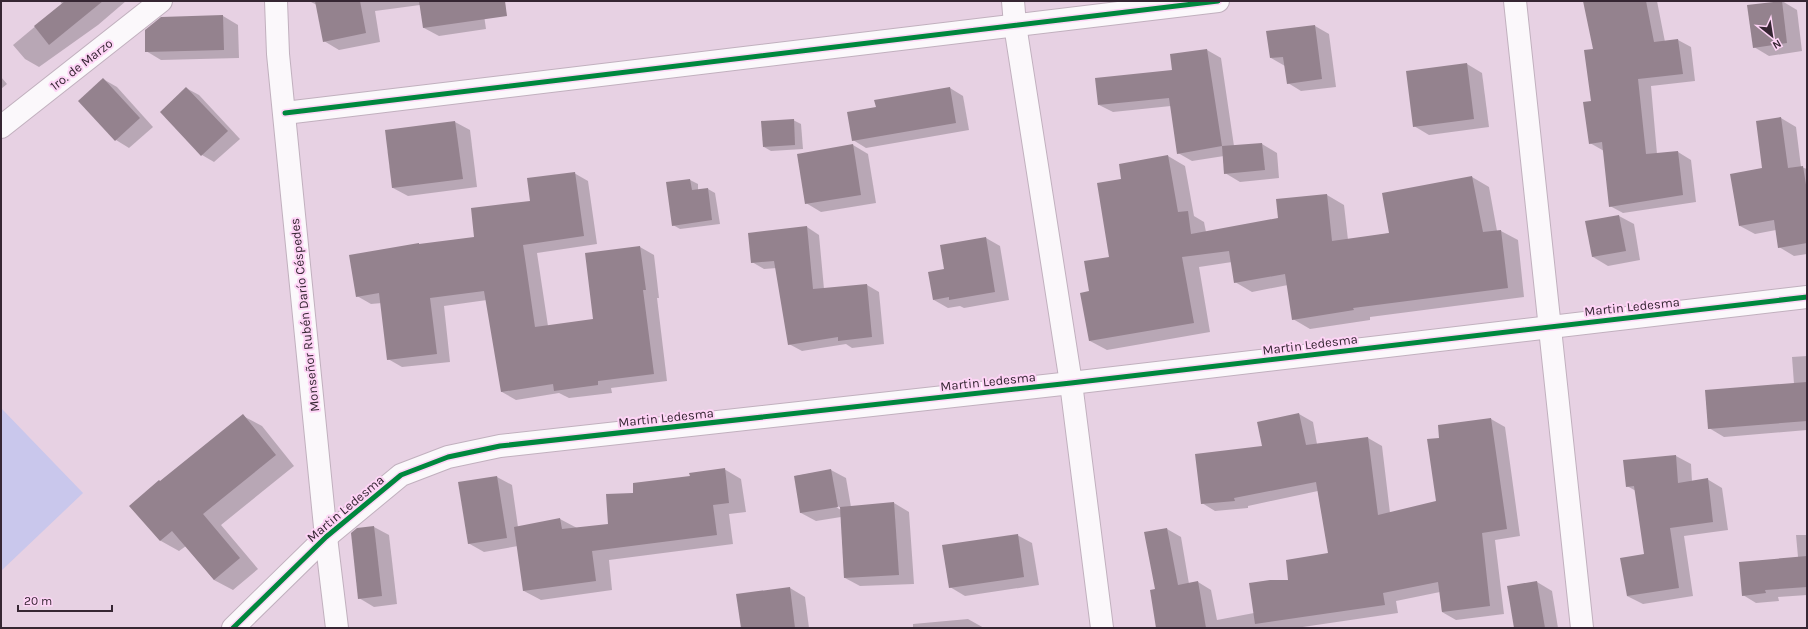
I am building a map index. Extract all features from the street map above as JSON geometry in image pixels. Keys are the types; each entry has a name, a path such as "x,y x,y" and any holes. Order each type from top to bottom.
{"street":[{"name":"1ro. de Marzo","path":"1,127 161,1"},
{"name":"Monseñor Rubén Darío Céspedes","path":"276,1 278,54 326,537 337,628"},
{"path":"1013,1 1015,25 1071,383 1102,628"},
{"path":"285,113 1218,1"},
{"path":"1515,1 1551,326 1582,628"},
{"name":"Martin Ledesma","path":"233,628 326,537 401,475 448,457 500,446 1071,383 1807,297"}],"shaded area":[{"path":"1,408 83,493 1,571"}],"building":[{"path":"65,1 103,1 49,45 34,26"},
{"path":"315,1 360,1 366,33 323,42"},
{"path":"419,1 505,1 507,16 423,28"},
{"path":"1583,1 1646,1 1654,42 1678,39 1683,74 1638,79 1646,154 1678,151 1683,195 1609,207 1602,142 1589,144 1583,102 1591,101 1584,50 1593,49"},
{"path":"1782,1 1787,43 1753,48 1747,5"},
{"path":"223,15 224,50 145,52 145,30 161,17"},
{"path":"1315,25 1322,79 1287,84 1283,57 1270,58 1266,31"},
{"path":"1207,49 1222,146 1177,154 1169,98 1098,105 1095,78 1172,70 1170,54"},
{"path":"1467,63 1474,119 1413,127 1406,71"},
{"path":"103,78 140,118 115,141 78,101"},
{"path":"186,87 228,131 201,156 160,112"},
{"path":"950,87 956,123 852,141 847,112 876,107 874,100"},
{"path":"1781,117 1788,168 1803,166 1807,191 1807,243 1778,248 1774,220 1739,226 1730,174 1762,168 1756,121"},
{"path":"794,119 795,145 763,147 761,121"},
{"path":"455,121 463,179 392,188 385,130"},
{"path":"1262,143 1265,170 1224,174 1222,146"},
{"path":"853,144 861,195 805,204 797,154"},
{"path":"1168,155 1178,212 1188,211 1191,234 1278,218 1276,199 1327,194 1332,241 1389,233 1382,193 1472,176 1483,232 1501,230 1508,288 1353,308 1354,310 1292,320 1285,274 1234,283 1229,251 1182,257 1194,323 1089,341 1080,293 1089,291 1084,261 1109,257 1097,183 1121,179 1119,164"},
{"path":"575,172 584,236 523,245 535,327 593,319 585,253 640,246 646,290 643,290 654,374 598,381 598,385 554,391 553,384 501,392 484,291 430,298 437,354 387,360 379,293 356,297 349,255 419,243 474,237 471,208 530,201 527,178"},
{"path":"690,179 692,190 708,188 712,220 672,226 666,182"},
{"path":"1619,215 1626,251 1592,257 1585,221"},
{"path":"807,226 813,289 867,284 872,337 838,341 838,337 788,345 774,261 751,263 748,233"},
{"path":"986,237 995,292 949,300 949,297 933,300 928,272 944,269 940,245"},
{"path":"1807,382 1807,421 1708,429 1705,390"},
{"path":"1299,413 1306,445 1368,437 1378,515 1436,501 1427,439 1439,438 1438,425 1491,418 1507,529 1482,533 1490,606 1442,612 1438,582 1383,593 1385,605 1255,624 1249,583 1270,580 1288,580 1286,560 1328,553 1316,482 1234,498 1235,501 1201,504 1195,454 1262,446 1257,422"},
{"path":"243,414 276,455 203,514 240,558 214,580 172,531 160,541 129,506 159,480 160,481"},
{"path":"1676,455 1678,483 1708,478 1713,522 1670,528 1679,588 1627,596 1620,558 1644,554 1634,486 1626,487 1623,460"},
{"path":"725,468 729,503 713,505 717,535 592,551 596,581 523,591 514,527 560,518 562,529 608,524 606,494 633,493 633,483 690,476 689,473"},
{"path":"831,469 838,507 800,513 794,476"},
{"path":"497,476 507,538 468,544 458,482"},
{"path":"894,502 899,575 844,578 840,507"},
{"path":"374,526 382,596 358,599 351,533 357,528"},
{"path":"1167,528 1178,585 1198,581 1206,628 1156,628 1150,590 1155,589 1144,532"},
{"path":"1018,534 1024,577 949,588 942,545"},
{"path":"1807,556 1807,587 1765,590 1766,593 1742,596 1739,562"},
{"path":"1537,581 1545,628 1514,628 1507,586"},
{"path":"790,587 795,628 741,628 736,594"}],"cycle path":[{"path":"285,113 1218,1"},
{"path":"233,628 326,537 401,475 448,457 500,446 1071,383 1807,297"}]}
